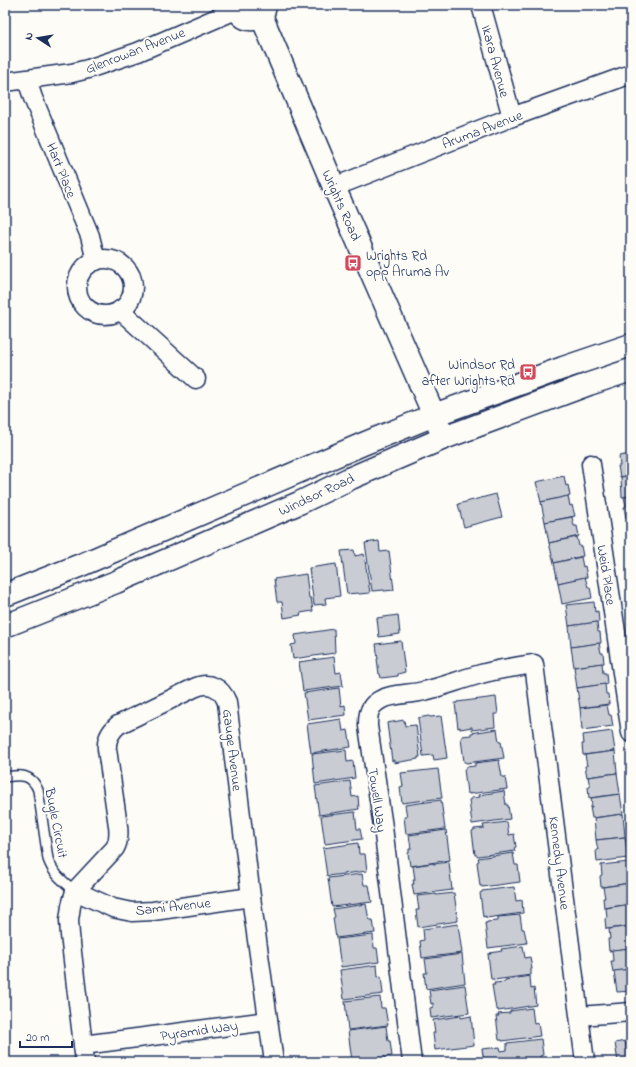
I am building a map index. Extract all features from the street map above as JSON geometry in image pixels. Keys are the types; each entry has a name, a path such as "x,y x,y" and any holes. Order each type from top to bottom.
{"main road":[{"path":"237,7 242,16 250,19 258,18 263,10"},
{"name":"Wrights Road","path":"263,10 334,186 444,438"},
{"name":"Windsor Road","path":"5,595 81,565 434,415 631,345"},
{"name":"Windsor Road","path":"5,626 116,582 277,513 351,478 444,438 631,370"}],"street":[{"name":"Ikara Avenue","path":"481,5 512,117"},
{"name":"Glenrowan Avenue","path":"5,82 72,73 100,66 138,52 237,7"},
{"name":"Aruma Avenue","path":"334,186 512,117 631,74"},
{"name":"Hart Place","path":"27,80 90,236 96,261"},
{"path":"104,259 121,265 127,271 131,279 131,297 120,310 112,314 104,315 95,313 88,309 78,296 78,279 82,271 88,265 96,261 104,259"},
{"path":"120,310 196,379"},
{"name":"Weid Place","path":"590,464 631,733"},
{"name":"Kennedy Avenue","path":"534,664 585,1062"},
{"name":"Towell Way","path":"412,1062 368,726 370,709 376,702 384,698 422,692 475,675 508,667 534,664"},
{"name":"Gauge Avenue","path":"75,891 118,844 118,826 107,749 110,733 118,725 194,688 204,685 221,690 226,702 274,1062"},
{"path":"75,891 69,920 84,1054"},
{"name":"Sami Avenue","path":"75,891 113,908 132,912 153,911 251,897"},
{"path":"580,1016 631,1012"},
{"name":"Pyramid Way","path":"84,1054 268,1021"}],"lane":[{"name":"Bugle Circuit","path":"5,777 28,777 36,784 48,859 55,874 75,891"}],"building":[{"path":"631,454 631,475 620,477 618,466 620,466 619,456"},
{"path":"631,475 631,496 622,497 621,477"},
{"path":"564,476 566,486 568,485 570,496 541,502 536,482"},
{"path":"496,494 502,517 464,527 458,504"},
{"path":"568,496 570,506 572,505 575,516 545,522 541,502"},
{"path":"631,496 631,517 626,518 624,497"},
{"path":"572,517 574,526 577,526 579,536 549,543 545,522"},
{"path":"631,517 631,538 628,539 627,518"},
{"path":"577,537 583,556 554,563 549,543"},
{"path":"379,541 380,552 389,551 394,590 372,591 365,543"},
{"path":"354,550 355,556 364,554 370,593 347,594 341,551"},
{"path":"581,557 583,567 585,566 587,577 558,583 554,563"},
{"path":"336,564 340,596 325,598 326,604 314,605 309,568"},
{"path":"306,574 309,598 311,598 313,611 284,618 282,602 277,602 274,579"},
{"path":"585,577 588,587 590,587 592,598 562,604 558,583"},
{"path":"594,602 595,612 598,611 599,622 569,626 566,605"},
{"path":"398,615 400,634 379,637 377,618"},
{"path":"597,622 601,643 571,647 569,626"},
{"path":"334,629 335,653 293,659 291,645 296,644 295,635"},
{"path":"401,641 405,672 398,674 398,676 381,678 379,674 376,644"},
{"path":"599,643 601,653 603,653 604,663 574,667 571,647"},
{"path":"334,657 336,673 341,672 343,686 303,691 299,662"},
{"path":"602,663 603,673 606,673 607,684 577,688 574,667"},
{"path":"605,684 609,704 580,708 577,688"},
{"path":"339,688 341,706 345,705 346,715 308,720 304,693"},
{"path":"496,697 498,714 494,714 495,727 472,730 472,727 458,728 455,703"},
{"path":"607,705 613,726 582,730 580,708"},
{"path":"441,716 447,758 434,760 433,755 423,756 418,718"},
{"path":"341,719 343,731 348,730 351,747 311,753 307,724"},
{"path":"404,720 405,726 416,725 420,757 418,757 418,759 394,763 394,760 392,761 387,723"},
{"path":"497,729 504,758 464,762 462,736"},
{"path":"612,731 615,751 583,755 583,735"},
{"path":"346,750 347,762 353,761 355,778 315,784 312,754"},
{"path":"615,751 617,773 587,777 585,755"},
{"path":"499,760 502,777 505,777 507,789 467,793 464,769 466,769 466,767 475,766 475,763"},
{"path":"438,769 442,798 402,803 400,787 403,786 401,773"},
{"path":"617,773 620,794 589,798 588,787 590,787 588,777"},
{"path":"350,781 352,797 358,796 359,809 319,815 315,786"},
{"path":"504,791 510,819 472,824 469,800 471,798 480,797 479,795"},
{"path":"620,794 623,814 592,818 590,807 592,807 591,798"},
{"path":"441,800 445,829 406,834 404,817 407,817 405,805"},
{"path":"355,812 357,829 360,829 362,839 325,844 321,816"},
{"path":"623,814 625,837 596,840 594,818"},
{"path":"507,822 509,835 514,834 516,847 514,848 515,851 478,856 475,855 472,831 474,829 484,828 483,825"},
{"path":"446,830 450,860 410,866 408,853 409,849 411,849 409,835"},
{"path":"625,837 628,858 597,862 596,850 598,850 596,840"},
{"path":"358,843 359,854 365,854 367,871 327,876 323,848"},
{"path":"513,853 515,865 518,865 520,882 480,886 477,862 479,861 478,858"},
{"path":"449,862 452,890 414,895 412,884 414,884 413,880 415,880 413,866"},
{"path":"629,862 631,883 601,887 601,865"},
{"path":"362,874 364,885 369,885 372,902 332,907 328,878"},
{"path":"631,883 631,904 604,908 603,898 605,898 603,887"},
{"path":"514,887 516,901 522,900 523,913 486,918 486,916 483,917 480,893 482,891"},
{"path":"454,893 458,921 418,927 416,910 419,910 417,896"},
{"path":"366,904 369,920 373,920 375,933 336,938 333,909"},
{"path":"631,904 631,926 606,929 606,908"},
{"path":"520,915 522,929 524,929 527,943 488,948 485,923 498,921 498,917"},
{"path":"458,924 462,953 422,958 420,941 424,940 423,929"},
{"path":"631,926 631,948 609,951 609,929"},
{"path":"373,935 374,948 377,948 379,962 341,967 337,939"},
{"path":"523,946 525,958 530,957 532,969 531,975 494,980 491,979 488,954 502,951 501,949"},
{"path":"631,948 631,969 613,972 611,961 613,961 612,950"},
{"path":"462,954 465,983 426,989 424,973 427,973 425,959"},
{"path":"377,965 378,977 381,976 383,994 344,999 340,970"},
{"path":"631,969 631,991 617,992 614,971"},
{"path":"530,976 531,989 534,988 536,1005 498,1011 498,1009 496,1009 492,985 495,985 494,983 505,982 505,980"},
{"path":"465,985 469,1013 431,1018 430,1008 433,1007 433,1003 431,1004 429,990"},
{"path":"380,997 381,1008 385,1008 388,1025 348,1030 345,1001"},
{"path":"532,1008 534,1024 538,1023 540,1036 502,1041 499,1040 496,1016 499,1016 498,1014"},
{"path":"461,1016 461,1018 471,1016 474,1045 435,1050 433,1020"},
{"path":"386,1026 392,1056 352,1061 348,1031"},
{"path":"541,1039 543,1055 540,1056 541,1062 484,1062 482,1049 500,1047 501,1051 507,1050 507,1043"},
{"path":"625,1041 626,1049 630,1048 631,1062 618,1062 615,1043"}],"place":[{"name":"Wrights Rd opp Aruma Av","path":"353,263"},
{"name":"Windsor Rd after Wrights Rd","path":"528,372"}]}
